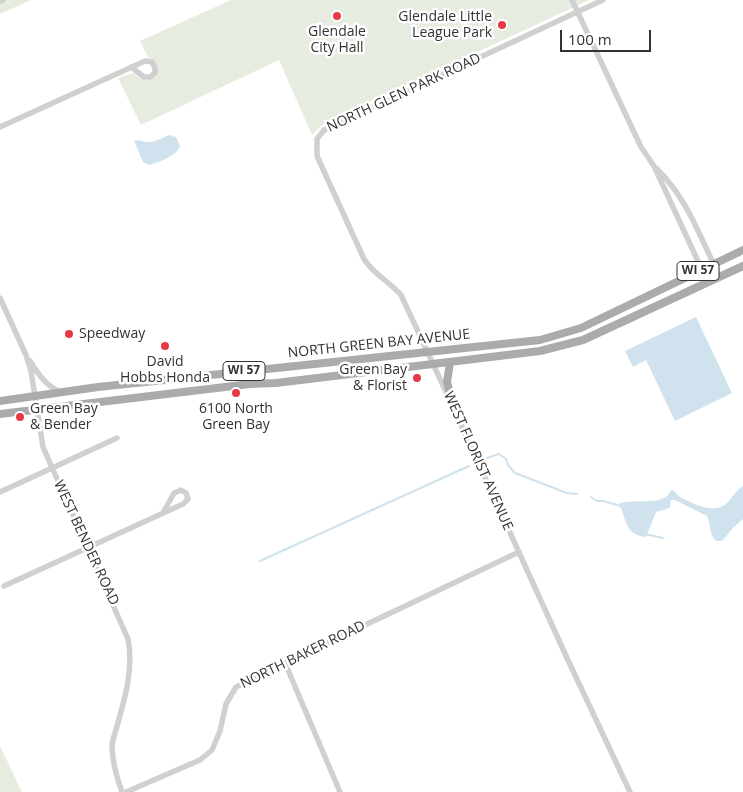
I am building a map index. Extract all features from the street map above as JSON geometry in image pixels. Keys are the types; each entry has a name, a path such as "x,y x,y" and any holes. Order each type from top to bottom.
{"main road":[{"name":"NORTH GREEN BAY AVENUE","path":"0,401 60,392 368,357 540,340 581,328 743,250"},
{"name":"NORTH GREEN BAY AVENUE","path":"0,414 250,384 434,365 540,351 584,340 743,266"},
{"path":"368,357 370,372"},
{"path":"356,359 358,373"},
{"path":"450,363 447,382 454,408"}],"street":[{"path":"572,0 639,144 654,166 708,283"},
{"name":"NORTH GLEN PARK ROAD","path":"317,139 324,130 603,0"},
{"path":"0,127 131,67"},
{"name":"WEST FLORIST AVENUE","path":"317,139 317,156 364,259 370,267 393,285 401,295 630,792"},
{"path":"654,166 683,200 720,277"},
{"name":"WEST BENDER ROAD","path":"0,298 26,355 38,409 43,447 125,629 130,648 130,672 112,744 113,767 122,792"},
{"path":"26,355 42,380 60,392"},
{"path":"0,492 117,438"},
{"path":"4,586 186,503 188,497 186,493 181,490 174,493 163,513"},
{"name":"NORTH BAKER ROAD","path":"126,792 200,760 212,750 220,731 226,704 236,687 519,552"},
{"path":"285,662 340,792"}],"shaded area":[{"path":"0,0 31,0 0,14"},
{"path":"231,0 589,0 329,121 312,135 279,60 141,125 118,78 133,73 144,80 156,76 157,72 153,60 148,57 140,41"},
{"path":"0,746 22,792 0,792"}],"water":[{"path":"169,135 176,137 180,146 178,150 158,162 149,165 143,162 134,141 151,142"},
{"path":"696,317 732,393 675,421 646,360 633,367 625,351"},
{"path":"743,486 743,519 722,541 714,539 707,516 675,500 671,500 670,507 667,509 656,512 646,537 634,534 631,531 620,506 620,503 625,502 663,499 672,490 680,497 696,504 707,508 718,508 726,504"}],"waterway":[{"path":"487,458 499,454 506,459 508,465 515,473 567,493 577,494"},
{"path":"260,561 469,466"},
{"path":"591,497 597,501 621,506"},
{"path":"645,534 663,538"}],"place":[{"name":"Glendale City Hall","path":"337,16"},
{"name":"Glendale Little League Park","path":"502,25"},
{"name":"Speedway","path":"69,334"},
{"name":"David Hobbs Honda","path":"165,346"},
{"name":"Green Bay & Florist","path":"417,378"},
{"name":"6100 North Green Bay","path":"236,393"},
{"name":"Green Bay & Bender","path":"20,417"}]}
